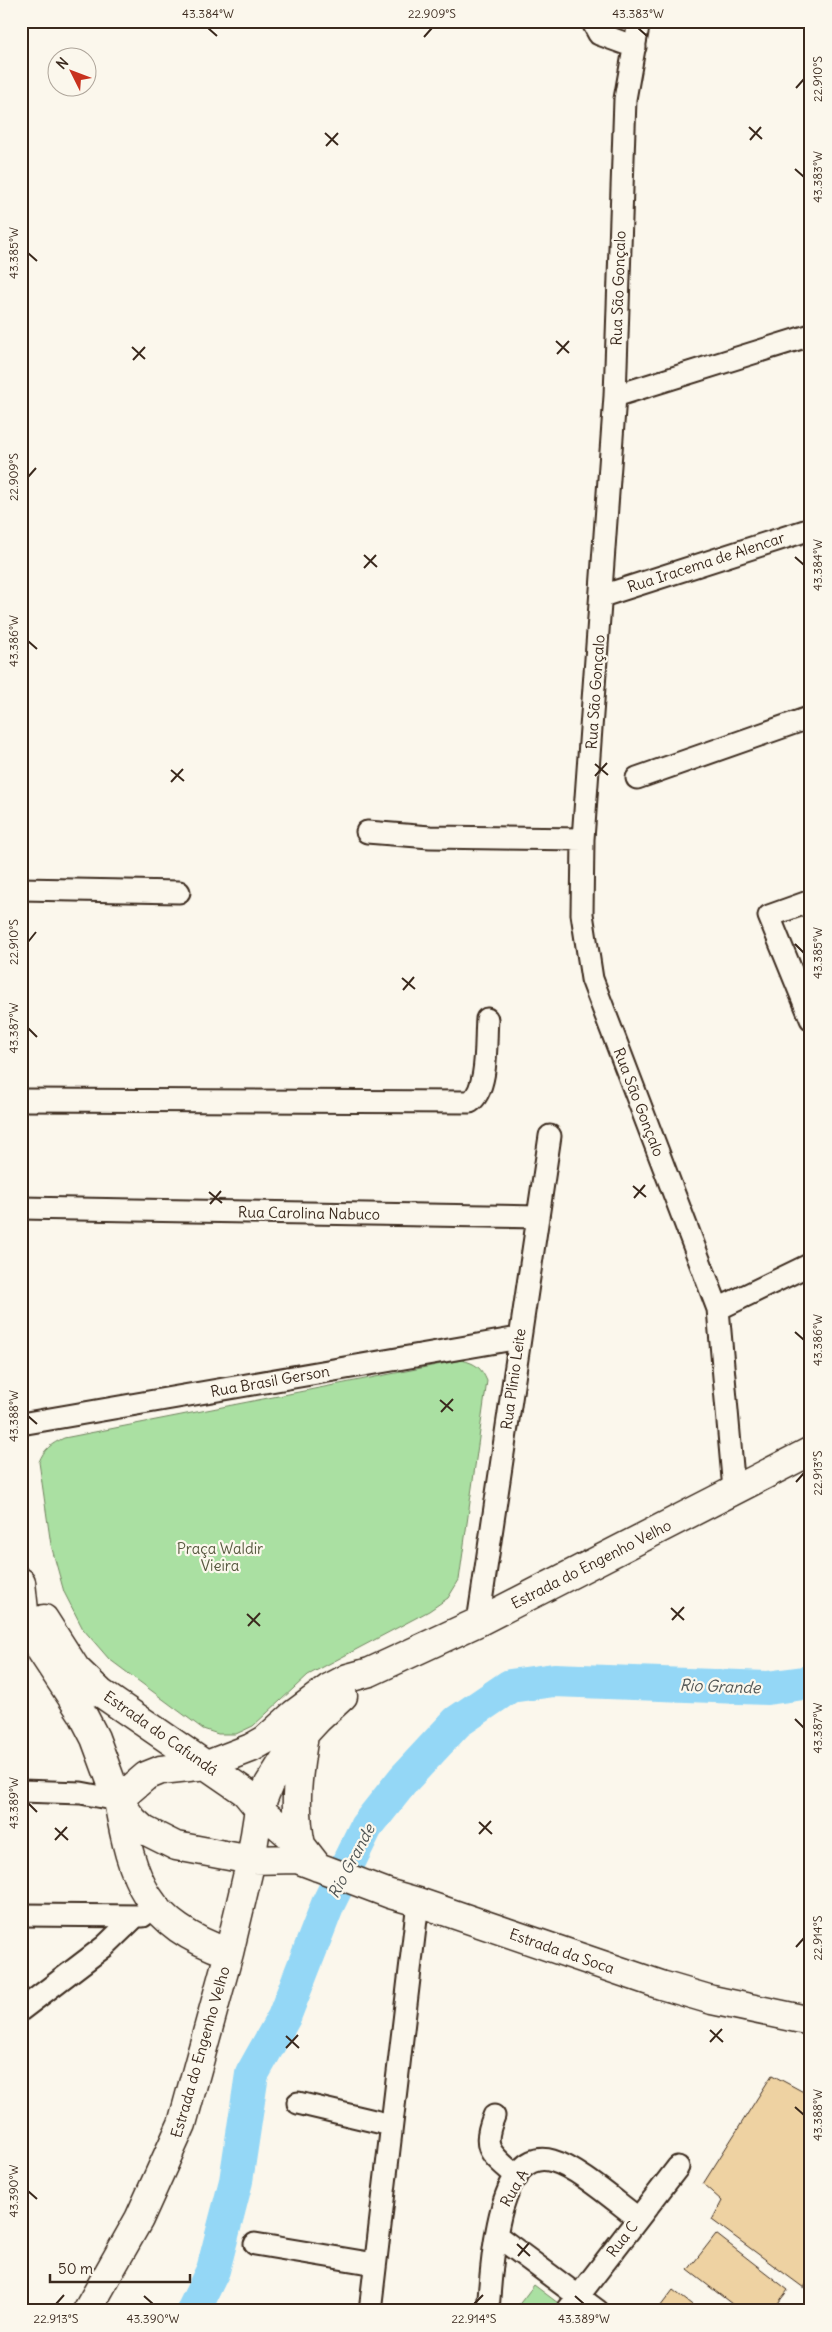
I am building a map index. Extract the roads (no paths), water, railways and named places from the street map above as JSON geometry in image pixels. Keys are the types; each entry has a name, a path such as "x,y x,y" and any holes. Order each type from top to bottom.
{"street":[{"path":"592,21 599,34 635,47"},
{"name":"Rua São Gonçalo","path":"639,21 625,99 614,396 602,596 584,839 582,914 592,979 718,1309 734,1490"},
{"path":"614,396 811,335"},
{"name":"Rua Iracema de Alencar","path":"602,596 811,529"},
{"path":"637,778 811,717"},
{"path":"367,832 430,837 584,839"},
{"path":"21,889 178,892"},
{"path":"811,901 769,916 811,1020"},
{"path":"21,1100 470,1102 476,1098 482,1087 487,1019"},
{"name":"Rua Plínio Leite","path":"478,1622 550,1136"},
{"name":"Rua Carolina Nabuco","path":"21,1208 538,1217"},
{"path":"718,1309 811,1264"},
{"name":"Rua Brasil Gerson","path":"21,1424 519,1338"},
{"name":"Estrada do Engenho Velho","path":"229,1953 207,1945 178,1929 163,1916 146,1894 134,1868 124,1833 118,1800 146,1776 161,1770 207,1765 251,1748 265,1740 294,1714 329,1688 348,1678 370,1672 478,1622 811,1451"},
{"name":"Estrada do Cafundá","path":"21,1576 54,1638 76,1669 120,1708 207,1765 244,1792 259,1809"},
{"name":"Estrada do Cafundá","path":"21,1582 24,1611 38,1646 82,1713 95,1738 118,1800 133,1820 157,1838 176,1846 251,1860"},
{"name":"Estrada do Engenho Velho","path":"87,2311 140,2220 182,2124 229,1953 251,1860 259,1809 275,1773 305,1734 370,1672"},
{"path":"301,1845 296,1806 297,1781 305,1734"},
{"path":"21,1791 81,1793 118,1800"},
{"path":"259,1809 301,1845 326,1870"},
{"name":"Estrada da Soca","path":"251,1860 297,1859 390,1894 661,1985 712,2000 811,2021"},
{"path":"370,2311 418,1902"},
{"path":"21,1915 163,1916"},
{"path":"21,2010 105,1946 136,1916"},
{"path":"298,2103 391,2125"},
{"path":"494,2116 486,2141 489,2149 517,2176"},
{"name":"Rua A","path":"488,2311 496,2235 504,2199 517,2176 528,2163 542,2159 554,2161 576,2173 638,2218"},
{"name":"Rua C","path":"573,2303 678,2168"},
{"path":"496,2235 573,2303 598,2311"},
{"path":"255,2244 376,2264"}],"waterway":[{"name":"Rio Grande","path":"193,2311 213,2270 236,2181 252,2074 284,2017 328,1904 366,1827 404,1779 457,1722 510,1686 554,1680 767,1688 811,1682"}],"park label":[{"name":"Praça Waldir Vieira","path":"220,1556"}]}
